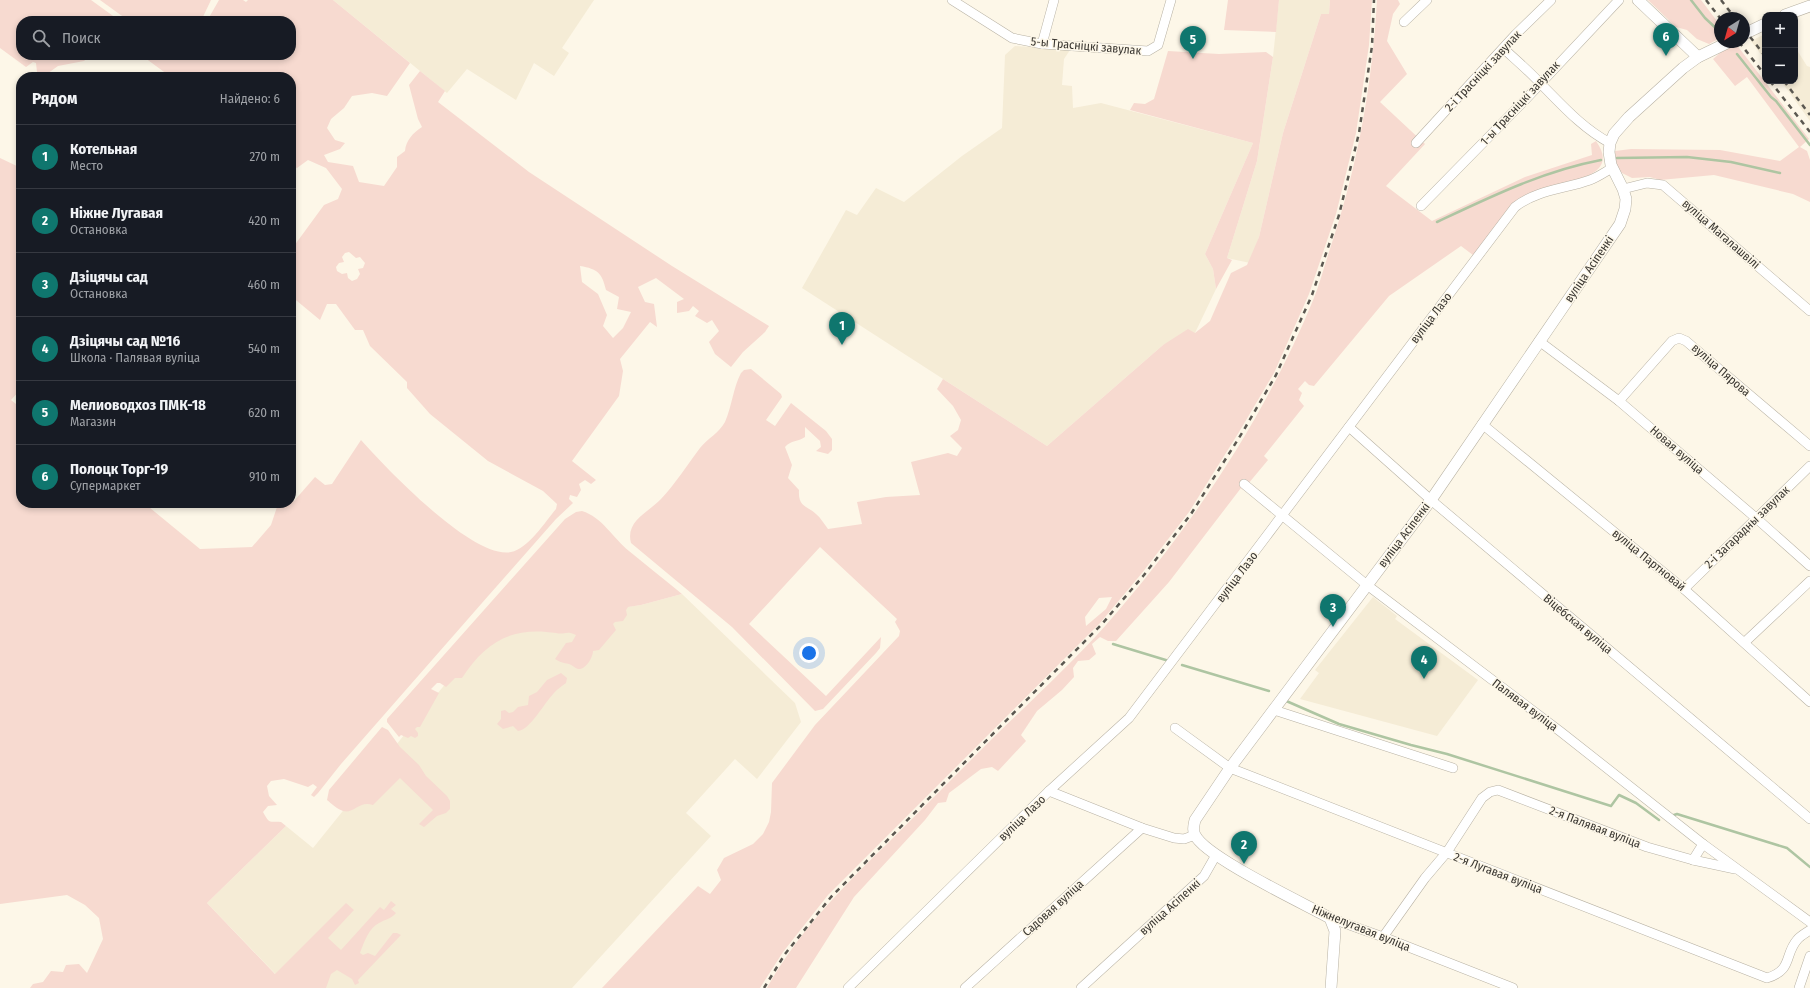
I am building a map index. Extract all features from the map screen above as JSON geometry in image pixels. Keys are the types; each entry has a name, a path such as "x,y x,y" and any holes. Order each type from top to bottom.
{"street":[{"name":"5-ы Трасніцкі завулак","path":"952,0 1012,38 1042,44 1148,51 1158,45 1171,0"},
{"path":"1042,44 1054,0"},
{"path":"1404,22 1427,0"},
{"name":"2-і Трасніцкі завулак","path":"1416,143 1504,50 1516,34 1551,0"},
{"name":"1-ы Трасніцкі завулак","path":"1421,206 1541,83 1619,0"},
{"path":"1638,0 1698,57"},
{"path":"1793,12 1810,6"},
{"path":"1750,31 1762,25"},
{"path":"1504,50 1541,83 1569,114 1610,144 1614,134 1629,117 1683,68 1698,57 1717,48"},
{"name":"вуліца Асіпенкі","path":"1195,835 1193,829 1195,820 1230,768 1431,500 1620,224 1626,209 1626,199 1623,189 1612,168 1609,152 1610,144"},
{"name":"вуліца Лазо","path":"848,988 1049,791 1129,718 1284,515 1349,426 1515,207 1522,202 1548,192 1590,180 1612,168"},
{"name":"вуліца Магалашвілі","path":"1623,189 1647,183 1663,185 1810,311"},
{"name":"вуліца Пярова","path":"1619,401 1672,341 1679,338 1686,341 1810,446"},
{"name":"Новая вуліца","path":"1539,341 1619,401 1810,566"},
{"name":"вуліца Партновай","path":"1482,424 1684,589 1745,642 1810,702"},
{"name":"Віцебская вуліца","path":"1349,426 1431,500 1810,819"},
{"name":"2-і Загарадны завулак","path":"1684,589 1810,466"},
{"name":"Палявая вуліца","path":"1244,484 1284,515 1367,585 1703,844 1810,922"},
{"path":"1745,642 1810,581"},
{"path":"1274,710 1453,768"},
{"name":"2-я Лугавая вуліца","path":"1175,728 1230,768 1766,978 1777,975 1785,965 1797,940 1810,930"},
{"name":"2-я Палявая вуліца","path":"1447,852 1482,798 1490,792 1498,790 1647,847 1693,860 1739,870"},
{"path":"1049,791 1142,828 1174,838 1184,839 1195,835 1203,846 1216,855"},
{"name":"Садовая вуліца","path":"965,988 1142,828"},
{"path":"1693,860 1703,844"},
{"path":"1383,937 1425,878 1447,852"},
{"name":"вуліца Асіпенкі","path":"1081,988 1204,876 1216,855"},
{"name":"Ніжнелугавая вуліца","path":"1216,855 1267,885 1330,918 1513,988"},
{"path":"1330,918 1335,931 1331,988"},
{"path":"1799,988 1810,956"}],"shaded area":[{"path":"0,0 91,0 113,16 16,16 16,60 0,48"},
{"path":"100,0 211,0 203,16 122,16"},
{"path":"219,0 243,0 246,2 248,0 333,0 410,63 387,96 372,93 352,96 344,108 331,119 327,128 335,140 345,143 340,149 324,155 328,162 353,166 359,182 384,186 397,167 397,157 405,151 410,137 422,127 418,119 409,85 420,71 445,91 438,102 529,172 672,266 769,326 765,332 743,352 731,367 715,354 709,342 719,331 712,320 707,323 695,316 699,311 693,306 689,311 677,313 677,302 684,299 656,278 638,287 645,302 654,304 657,327 650,322 620,359 623,371 619,396 572,461 596,480 591,484 585,480 579,484 581,490 577,497 570,495 569,499 573,503 556,519 489,595 341,764 314,797 311,795 317,787 313,784 308,787 284,779 271,781 267,786 269,796 277,805 268,806 263,812 270,822 281,822 286,826 207,903 275,974 346,903 354,910 328,938 341,950 380,907 384,910 391,901 396,905 391,909 396,913 392,917 372,928 360,953 363,955 368,953 375,956 393,933 401,935 358,980 359,983 355,985 352,979 337,970 331,974 326,988 30,988 33,984 43,982 51,971 63,972 66,965 79,964 87,973 103,939 99,918 85,905 67,895 0,904 0,158 16,166 16,394 11,400 16,404 16,508 150,508 200,549 252,547 271,525 277,508 296,508 296,499 315,477 325,485 332,484 361,440 389,470 431,509 453,527 475,542 495,551 511,552 524,546 530,541 556,509 557,504 543,491 488,461 430,414 407,388 407,382 370,346 363,330 355,330 336,304 327,304 320,320 296,300 296,243 324,205 338,199 342,189 326,168 308,160 296,168 296,72 164,72 148,60 296,60 296,16 210,16","holes":["349,252 356,258 360,257 365,263 363,268 358,269 360,274 357,279 352,281 348,278 347,273 342,274 337,271 336,267 339,263 344,262 342,257 345,253","580,266 595,270 601,276 606,290 619,297 617,309 631,312 623,328 613,338 603,326 607,315 598,294 582,282"]},
{"path":"333,0 594,0 562,48 569,53 554,76 534,63 516,100 467,69 447,93"},
{"path":"1228,0 1279,0 1276,32 1224,30"},
{"path":"1279,0 1330,0 1329,14 1321,14 1283,133 1259,237 1250,263 1227,258 1257,161 1273,57"},
{"path":"1330,0 1372,0 1369,45 1356,133 1336,214 1309,294 1274,373 1189,512 1142,573 1100,623 828,895 783,952 760,988 602,988 698,886 710,894 721,880 717,870 724,858 753,844 763,834 769,822 771,812 772,783 815,725 899,636 900,631 895,622 897,619 820,547 749,624 826,696 881,637 880,648 876,653 823,709 815,711 732,627 631,543 631,529 635,523 661,499 700,448 723,426 741,373 744,370 751,369 781,394 782,397 766,420 775,426 791,403 826,431 832,439 832,450 828,454 816,451 821,447 820,441 805,427 805,437 790,443 785,447 792,465 788,478 799,490 801,503 818,516 828,529 862,524 857,502 886,497 920,495 911,462 948,453 957,456 962,448 950,436 958,430 961,420 953,406 937,389 943,379 1047,446 1163,345 1188,329 1195,333 1210,321 1231,273 1247,265 1259,237 1283,133 1321,14 1329,14","holes":["1112,597 1106,609 1086,626 1085,617 1099,598"]},
{"path":"1377,0 1398,0 1400,4 1393,14 1387,41 1407,74 1380,102 1425,144 1386,186 1432,221 1525,177 1592,155 1591,144 1596,141 1600,147 1603,158 1600,167 1585,177 1520,199 1473,255 1461,246 1389,296 1314,386 1309,385 1305,381 1298,389 1302,393 1299,400 1304,406 1264,456 1268,460 1243,490 1241,488 1169,582 1116,641 1108,641 1100,637 1092,644 1096,654 1089,660 1078,661 1073,668 1074,677 1062,690 1037,711 1021,735 1026,741 998,771 992,767 981,769 949,793 946,802 938,803 925,820 854,897 796,988 767,988 794,946 825,908 859,872 1066,667 1106,625 1167,550 1224,470 1273,386 1294,343 1320,281 1348,190 1362,128 1375,33"},
{"path":"1648,0 1701,0 1714,17 1714,41 1709,44 1697,39 1687,30 1676,27"},
{"path":"1762,36 1762,56 1751,41"},
{"path":"1015,46 1070,50 1064,59 1062,85 1072,86 1073,108 1101,103 1253,143 1205,254 1213,269 1216,289 1195,333 1163,345 1047,446 802,288 846,210 857,215 876,188 904,202 962,156 1002,128 1005,55"},
{"path":"1728,48 1739,48 1762,78 1762,84 1767,84 1809,139 1800,147 1807,151 1810,160 1810,202 1793,194 1714,175 1660,180 1650,177 1632,178 1622,173 1616,165 1615,151 1631,149 1720,150 1780,161 1799,147 1747,77 1735,86 1713,59"},
{"path":"1168,51 1219,54 1266,52 1273,57 1257,161 1227,258 1232,260 1216,289 1213,269 1205,254 1253,143 1130,110 1134,103 1145,104 1154,99"},
{"path":"1798,52 1807,66 1810,67 1810,121 1783,84 1798,84"},
{"path":"16,60 85,60 58,66 50,72 37,72 36,63 33,62 26,67"},
{"path":"582,511 596,518 623,546 682,594 628,607 626,610 627,615 623,621 615,622 613,624 616,630 599,650 593,651 588,663 581,669 555,659 566,643 572,642 576,635 540,631 526,632 501,639 480,655 462,678 455,678 446,687 440,683 437,683 431,689 439,693 420,727 415,729 418,736 415,738 411,736 408,738 401,735 399,737 387,722 387,719 565,519 576,512"},
{"path":"682,594 795,703 801,722 757,779 735,759 686,813 711,836 572,988 289,988 207,903 286,826 313,848 492,626 641,605"},
{"path":"1373,597 1397,616 1395,619 1478,680 1437,736 1300,699 1319,673 1315,670"},
{"path":"561,673 567,678 566,683 550,697 527,726 518,731 513,726 503,729 497,724 501,719 501,711 505,710 509,713 513,712 518,707 528,705 529,696 537,692 547,680"},
{"path":"382,727 388,730 400,747 419,765 426,776 447,796 450,801 450,809 446,813 437,816 424,827 419,824 433,810 400,778 373,805 364,804 350,811 343,811 327,800 329,790"}],"waterway":[{"path":"1691,0 1705,18 1714,26"},
{"path":"1737,54 1810,145"},
{"path":"1617,158 1687,157 1731,162 1780,173"},
{"path":"1437,222 1497,194 1538,178 1558,171 1601,160"},
{"path":"1113,644 1169,661"},
{"path":"1182,665 1269,691"},
{"path":"1284,700 1339,724 1447,754 1611,806 1619,795 1636,803 1659,820"},
{"path":"1671,816 1677,814 1787,848 1810,867"}],"railway":[{"path":"764,988 785,954 831,897 1102,624 1144,575 1191,514 1242,433 1276,375 1312,295 1339,215 1359,133 1372,46 1374,0"},
{"path":"1706,0 1715,12"},
{"path":"1721,0 1730,12"},
{"path":"1750,37 1762,52"},
{"path":"1744,48 1762,71"},
{"path":"1772,84 1810,132"},
{"path":"1786,84 1810,115"}],"place":[{"name":"Полоцк Торг-19","path":"1666,56"},
{"name":"Мелиоводхоз ПМК-18","path":"1193,59"},
{"name":"Котельная","path":"842,345"},
{"name":"Дзіцячы сад","path":"1333,627"},
{"name":"Дзіцячы сад №16","path":"1424,679"},
{"name":"Ніжне Лугавая","path":"1244,864"}]}
